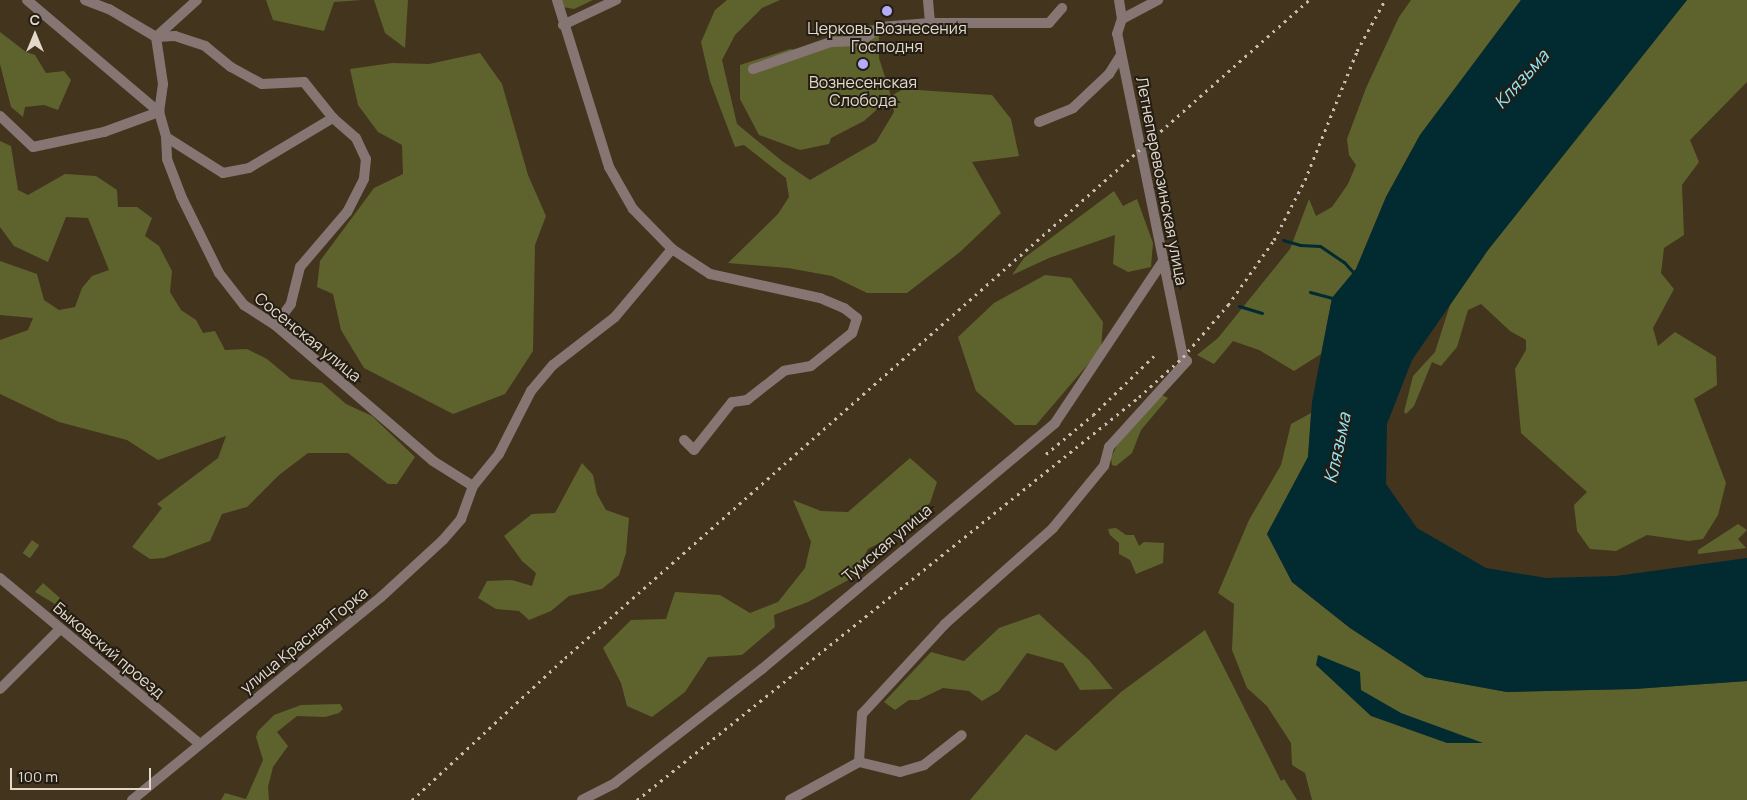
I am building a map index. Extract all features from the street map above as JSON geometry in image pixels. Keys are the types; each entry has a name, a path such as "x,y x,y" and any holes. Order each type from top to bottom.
{"street":[{"path":"0,116 34,147 104,132 159,112 27,0"},
{"path":"86,0 109,9 156,37 174,36 205,46 231,67 262,84 304,82 333,118 356,138 366,159 364,179 347,212 300,267 291,304 275,325"},
{"path":"156,37 197,0"},
{"path":"557,0 610,167 633,209 672,249 710,274 820,298 844,308 857,318 852,333 811,366 784,371 747,400 732,402 694,450 684,440"},
{"path":"564,25 616,0"},
{"path":"928,0 930,24"},
{"name":"Летнеперевозинская улица","path":"859,762 862,714 945,624 1053,528 1104,466 1109,447 1187,361 1183,358 1117,34 1122,19 1119,0"},
{"path":"1122,19 1158,0"},
{"path":"753,69 831,42 861,41 880,27 930,24 1049,23 1062,8"},
{"name":"Сосенская улица","path":"156,37 163,84 159,112 166,137 167,159 181,196 219,273 244,306 275,325 433,461 473,486"},
{"path":"1039,122 1073,108 1110,74 1121,55"},
{"path":"166,137 223,173 249,168 333,118"},
{"name":"улица Красная Горка","path":"132,800 381,597 443,540 461,519 473,486 499,454 531,391 553,366 615,317 672,249"},
{"name":"Тумская улица","path":"582,800 615,783 762,669 1056,423 1163,261"},
{"name":"Быковский проезд","path":"0,578 60,630 200,744"},
{"path":"0,689 60,630"},
{"path":"790,800 859,762 900,772 924,765 962,735"}],"green space":[{"path":"266,0 362,0 334,2 324,31 273,20"},
{"path":"374,0 408,0 405,48 385,33"},
{"path":"560,0 593,0 574,9 563,7"},
{"path":"727,0 780,0 762,8 735,35 722,60 737,124 782,161 810,180 876,142 894,112 891,97 864,121 831,138 829,144 800,150 759,135 740,99 740,65 790,49 802,51 847,29 879,24 879,58 891,96 903,89 992,95 1011,119 1019,156 972,162 1001,213 960,252 907,293 867,293 832,276 788,268 728,263 778,214 789,197 786,178 744,145 735,147 710,81 701,42 715,10"},
{"path":"1411,0 1521,0 1420,135 1386,197 1356,269 1332,298 1321,354 1294,371 1259,350 1233,341 1214,364 1197,355 1218,338 1290,249 1309,199 1316,216 1332,207 1348,184 1356,165 1349,155 1347,139 1366,88 1399,17"},
{"path":"1687,0 1747,0 1747,82 1690,140 1699,162 1682,185 1684,235 1664,248 1661,273 1674,289 1653,328 1658,346 1675,332 1716,357 1717,385 1694,399 1726,483 1718,515 1703,539 1689,541 1647,535 1616,551 1590,549 1577,531 1574,505 1587,492 1521,433 1515,369 1526,350 1526,340 1510,331 1481,304 1468,310 1457,347 1441,366 1432,362 1414,406 1406,414 1404,412 1413,376 1435,352 1450,305 1488,250"},
{"path":"0,32 26,52 35,55 46,73 64,71 71,80 58,110 44,105 25,107 23,117 11,107 0,64"},
{"path":"480,53 502,84 528,175 546,216 535,245 533,351 505,394 453,414 364,368 341,330 333,294 317,287 320,261 374,188 403,174 402,145 378,132 358,105 350,69 392,63 429,64"},
{"path":"0,141 11,146 18,190 28,195 65,174 96,176 117,190 118,207 137,207 152,218 145,236 159,246 172,271 170,292 181,310 196,320 203,333 215,331 225,350 247,349 267,359 291,379 322,383 346,404 372,416 415,457 397,484 388,484 348,453 308,453 279,475 247,507 222,514 210,541 164,558 150,559 132,547 162,508 157,504 218,458 226,436 158,460 127,440 59,422 0,394 0,340 28,330 33,318 0,315 0,261 37,274 44,300 59,310 75,307 82,288 92,276 109,270 88,218 66,217 48,262 14,246 0,227"},
{"path":"1114,191 1123,206 1137,199 1153,243 1151,267 1128,272 1113,264 1115,235 1049,258 1012,275 1024,258"},
{"path":"1045,275 1071,278 1103,322 1101,349 1036,425 1015,425 976,391 958,337 994,303"},
{"path":"1160,394 1168,398 1141,430 1132,453 1116,466 1112,465 1111,458 1117,445"},
{"path":"1311,413 1308,457 1267,534 1292,582 1350,628 1425,677 1507,692 1634,689 1747,681 1747,800 1312,800 1305,773 1292,765 1291,743 1267,706 1247,688 1232,650 1234,604 1218,593 1249,520 1281,465 1291,424"},
{"path":"910,458 937,482 930,503 896,534 868,549 852,578 808,602 774,615 775,627 742,655 708,657 685,692 652,717 627,706 621,683 603,648 631,620 666,619 675,592 720,595 750,613 778,602 805,568 811,542 793,500 821,511 848,512"},
{"path":"582,463 593,475 597,494 606,510 629,518 626,553 619,575 602,589 569,596 551,611 529,620 519,611 496,609 478,598 487,581 512,580 532,586 536,573 522,561 504,536 532,514 555,513"},
{"path":"1738,524 1747,530 1738,539 1746,548 1698,554 1698,550"},
{"path":"1116,528 1126,535 1134,535 1139,546 1144,542 1164,543 1163,563 1136,574 1130,560 1119,554 1119,543 1110,535 1108,529"},
{"path":"32,540 39,545 30,558 23,553"},
{"path":"43,583 60,598 55,604 35,592"},
{"path":"1039,614 1089,660 1113,689 1080,690 1063,663 1027,653 999,691 982,701 969,691 943,688 918,700 909,700 895,710 884,702 931,652 964,661 999,628"},
{"path":"1205,630 1281,781 1284,779 1297,800 970,800 1026,734 1056,751 1121,692"},
{"path":"340,704 343,709 339,713 325,717 297,716 277,732 288,746 273,767 268,787 269,800 221,800 225,793 246,799 263,760 256,737 258,731 274,715 301,705"}],"water":[{"name":"Клязьма","path":"1521,0 1687,0 1488,250 1412,360 1387,424 1386,484 1417,528 1486,568 1546,578 1616,576 1747,558 1747,681 1634,689 1507,692 1425,677 1350,628 1292,582 1267,534 1308,457 1312,402 1332,298 1356,269 1386,197 1420,135"},
{"path":"1318,655 1360,672 1361,690 1401,713 1483,743 1447,743 1371,716 1316,665"}],"waterway":[{"path":"1283,240 1300,245 1320,246 1344,262 1353,272 1357,271"},
{"path":"1310,292 1336,299"},
{"path":"1239,306 1262,313"}],"railway":[{"path":"412,800 565,658 1309,0"},
{"path":"637,800 1139,397 1183,357 1228,305 1274,240 1305,180 1357,51 1385,0"},
{"path":"1046,454 1093,415 1156,354"}],"place":[{"name":"Церковь Вознесения Господня","path":"887,11"},
{"name":"Вознесенская Слобода","path":"863,64"}]}
